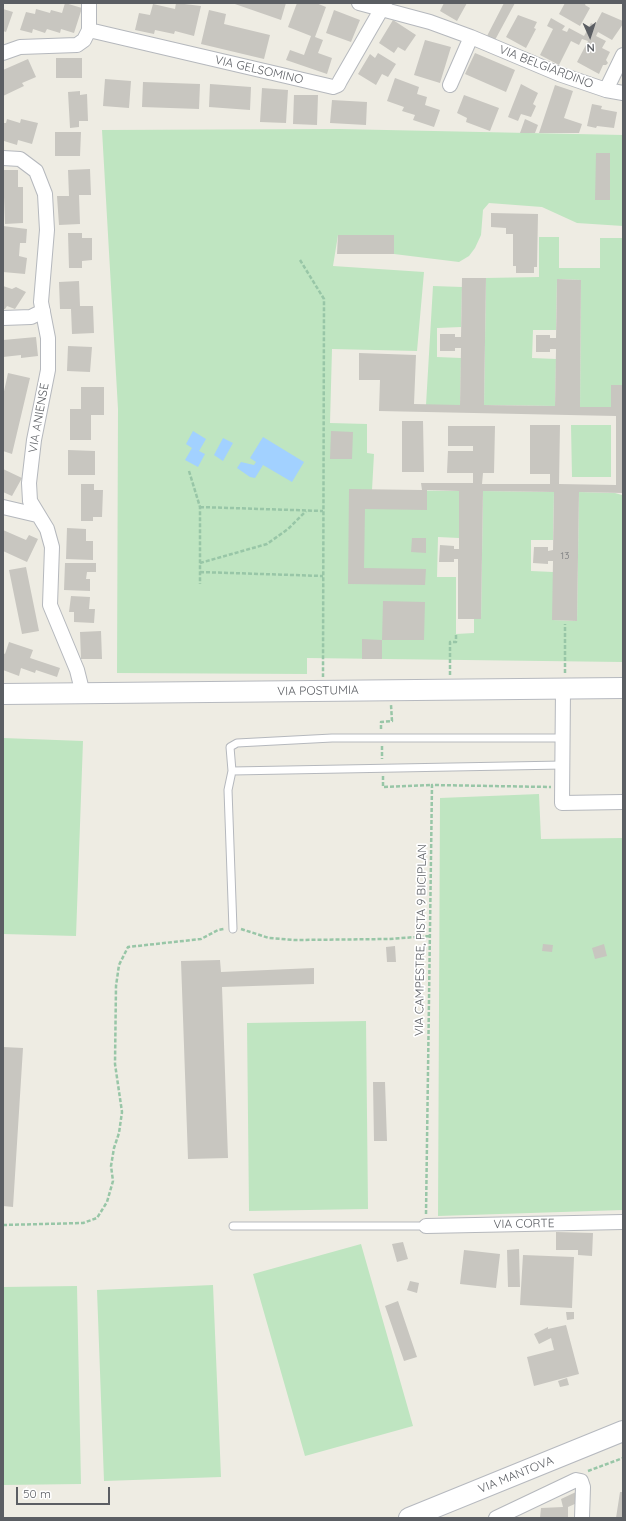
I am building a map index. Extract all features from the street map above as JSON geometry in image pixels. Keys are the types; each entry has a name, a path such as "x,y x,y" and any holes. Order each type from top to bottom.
{"street":[{"path":"3,53 20,47 77,45 84,40 89,30 89,3"},
{"name":"VIA BELGIARDINO","path":"359,3 383,6 430,22 471,36 559,74 606,90 623,93"},
{"name":"VIA GELSOMINO","path":"89,30 333,87 338,85 383,6"},
{"path":"450,85 471,36"},
{"path":"606,90 623,55"},
{"name":"VIA ANIENSE","path":"3,158 20,158 36,171 45,194 47,230 41,302 48,338 48,370 34,440 29,483 30,501 37,515 47,529 52,547 50,605 77,670 83,694"},
{"path":"3,318 31,317 42,311"},
{"path":"3,507 37,515"},
{"path":"564,684 562,803 623,802"},
{"name":"VIA POSTUMIA","path":"6,695 450,690 564,684 623,688"},
{"name":"VIA CORTE","path":"426,1226 623,1222"},
{"name":"VIA MANTOVA","path":"409,1518 623,1431"},
{"path":"496,1518 576,1480 581,1481 582,1518"}],"lane":[{"path":"233,929 228,790 232,771 230,747 237,743 332,738 563,738"},
{"path":"232,771 563,765"},
{"path":"233,1226 426,1226"}],"path":[{"path":"300,260 324,298 324,681"},
{"path":"189,471 200,507 200,584"},
{"path":"200,507 323,511"},
{"path":"200,564 267,544 288,529 306,510"},
{"path":"200,572 323,576"},
{"path":"564,684 565,624"},
{"path":"450,690 450,642 456,642 456,634"},
{"name":"VIA CAMPESTRE, PISTA 9 BICIPLAN","path":"426,1226 432,785 563,787"},
{"path":"3,1225 83,1223 97,1218 107,1202 113,1181 111,1166 114,1148 120,1133 122,1112 115,1064 116,986 119,965 128,947 201,939 218,930 233,929 245,929 269,938 295,940 382,939 430,936"},
{"path":"581,1481 588,1472 623,1458"}],"green space":[{"path":"339,129 623,135 623,226 577,223 542,207 489,203 483,210 481,235 475,248 469,256 459,262 394,254 393,235 338,235 333,266 424,272 417,351 332,349 330,423 367,424 367,453 374,454 372,490 459,491 459,538 438,537 437,577 456,577 456,634 474,633 474,619 481,619 483,491 554,492 553,540 531,540 531,571 553,572 553,620 577,621 579,492 615,493 622,495 622,662 307,658 307,674 117,673 118,409 102,130"},
{"path":"539,237 559,237 559,268 600,268 600,238 623,238 623,385 611,385 611,407 580,407 581,280 557,279 556,330 533,330 532,358 556,359 555,406 484,405 486,278 539,277"},
{"path":"433,286 462,287 461,327 437,328 437,357 461,358 460,405 426,405"},
{"path":"571,425 611,425 611,477 572,477"},
{"path":"3,738 83,741 76,936 3,934"},
{"path":"539,794 541,839 623,838 623,1210 438,1216 440,798"},
{"path":"366,1021 368,1209 249,1211 247,1023"},
{"path":"361,1244 413,1426 305,1456 253,1274"},
{"path":"213,1285 221,1477 104,1481 97,1290"},
{"path":"77,1286 81,1484 3,1485 3,1287"}],"water":[{"path":"193,431 206,439 199,451 205,454 198,467 185,460 192,448 186,444"},
{"path":"263,437 304,462 292,482 263,465 255,478 250,477 237,468 241,462 254,465 256,462 250,458"},
{"path":"223,438 233,443 223,461 214,455"}],"building":[{"path":"65,3 82,8 74,33 61,29 60,33 47,29 45,33 33,29 32,33 20,30 26,12 35,14 36,9 50,13 51,10 62,13"},
{"path":"176,3 201,6 194,36 175,31 174,34 155,30 154,34 135,30 139,13 150,15 153,4 175,9"},
{"path":"232,3 286,3 281,20"},
{"path":"297,3 316,3 326,7 315,37 323,40 318,53 332,58 327,74 286,60 290,50 304,55 311,36 288,27"},
{"path":"444,3 467,3 457,21 440,11"},
{"path":"504,3 515,3 495,40 487,36"},
{"path":"565,3 586,3 585,5 590,8 580,26 559,14"},
{"path":"3,9 13,12 6,32 3,31"},
{"path":"209,10 226,14 224,24 270,35 264,59 201,44"},
{"path":"334,10 360,20 351,42 326,33"},
{"path":"602,12 623,21 623,24 612,40 598,32 596,36 606,41 602,48 610,52 606,60 608,63 603,65 599,74 577,62 588,41 582,39 579,45 571,41 559,65 540,55 553,29 547,26 551,18 565,26 562,30 567,32 569,28 584,36 591,23 595,25"},
{"path":"518,15 537,22 534,28 536,29 526,48 506,37"},
{"path":"393,20 416,35 405,51 398,47 394,53 379,43"},
{"path":"425,40 451,47 440,83 414,75"},
{"path":"378,53 396,64 388,77 382,74 376,85 358,74 370,54 375,58"},
{"path":"475,53 515,70 506,92 465,74"},
{"path":"56,58 82,58 82,78 56,78"},
{"path":"28,59 36,77 22,83 24,86 3,96 3,70"},
{"path":"395,78 419,87 417,94 427,97 425,105 440,110 434,127 413,120 415,115 402,111 404,107 387,101"},
{"path":"105,79 131,81 129,108 103,106"},
{"path":"143,82 200,84 199,109 142,107"},
{"path":"210,84 251,87 250,110 209,107"},
{"path":"521,84 538,93 533,104 536,106 531,117 521,114 518,121 508,117"},
{"path":"555,85 573,91 564,118 582,124 579,133 539,133"},
{"path":"262,88 288,90 286,123 260,122"},
{"path":"80,91 80,95 87,94 88,121 79,121 79,127 70,128 68,92"},
{"path":"294,95 318,95 317,125 293,124"},
{"path":"464,95 499,108 490,131 466,122 467,118 457,113"},
{"path":"332,100 367,102 366,125 330,123"},
{"path":"592,104 602,106 601,109 617,112 614,128 597,126 596,128 587,126"},
{"path":"7,119 20,123 21,119 38,123 32,144 18,140 17,145 4,141 3,145 3,123 6,123"},
{"path":"525,119 538,125 535,133 520,133"},
{"path":"55,132 81,132 80,156 55,156"},
{"path":"596,153 610,153 610,200 595,200"},
{"path":"90,169 91,195 79,195 80,224 59,225 57,196 69,196 68,170"},
{"path":"3,170 18,170 18,187 23,187 23,223 5,224"},
{"path":"491,213 538,214 537,267 534,267 534,273 516,273 516,266 513,266 513,234 506,234 506,228 491,227"},
{"path":"3,226 27,229 26,243 20,243 19,256 27,258 25,274 3,272"},
{"path":"68,233 82,233 82,238 92,238 92,260 82,261 82,268 69,268"},
{"path":"338,235 394,235 394,254 337,254"},
{"path":"462,278 486,278 484,405 555,406 556,349 550,349 550,352 536,352 536,335 550,335 550,338 556,338 557,279 581,280 580,407 611,407 611,385 623,385 623,493 579,492 577,621 552,620 553,561 548,561 548,564 533,563 534,547 548,547 548,551 553,550 554,492 483,491 481,619 458,619 458,559 454,559 454,562 439,562 440,545 454,546 454,549 459,549 459,491 427,490 427,510 365,509 364,568 426,569 425,585 348,584 349,489 422,490 421,483 473,483 473,473 447,473 448,451 473,451 473,446 448,446 448,426 495,426 494,473 483,473 482,484 550,484 550,474 530,474 530,425 560,425 559,484 616,485 616,416 379,411 380,380 359,380 359,353 416,355 414,404 460,405 461,348 455,348 455,351 440,351 440,334 455,334 455,337 461,337"},
{"path":"79,281 80,306 93,306 94,333 72,334 71,309 60,309 59,282"},
{"path":"3,286 12,289 16,287 26,292 15,309 7,306 3,309"},
{"path":"36,337 38,356 21,358 21,355 3,357 3,340"},
{"path":"68,346 92,347 90,372 67,371"},
{"path":"8,373 30,378 12,454 3,451 3,396"},
{"path":"81,387 104,387 104,415 91,415 91,440 70,440 70,409 81,409"},
{"path":"402,421 423,421 424,472 402,472"},
{"path":"331,431 353,432 352,459 330,459"},
{"path":"68,450 95,451 95,475 68,475"},
{"path":"3,469 22,478 12,496 3,492"},
{"path":"81,484 94,484 94,490 103,490 102,517 93,517 93,521 81,521"},
{"path":"67,528 86,529 86,541 93,541 93,560 66,559"},
{"path":"3,530 26,540 29,535 38,539 27,562 3,551"},
{"path":"412,538 426,538 426,553 411,552"},
{"path":"65,563 96,563 96,572 87,572 86,579 90,579 90,591 64,590"},
{"path":"26,567 39,631 22,634 9,570"},
{"path":"71,596 90,597 89,609 95,609 94,623 74,622 74,612 69,612"},
{"path":"383,601 425,602 424,640 382,640"},
{"path":"101,631 102,659 81,659 80,632"},
{"path":"362,639 382,640 382,659 362,659"},
{"path":"9,642 33,650 30,658 60,668 57,677 36,670 35,673 21,668 19,676 3,670 3,653 5,654"},
{"path":"543,944 553,945 552,952 542,951"},
{"path":"604,944 607,956 595,959 592,948"},
{"path":"395,946 396,962 387,962 386,947"},
{"path":"220,960 221,972 314,968 314,984 222,987 228,1158 188,1159 181,961"},
{"path":"3,1047 23,1048 13,1207 3,1206"},
{"path":"373,1082 385,1082 387,1141 374,1141"},
{"path":"556,1232 593,1233 592,1256 578,1255 578,1250 556,1250"},
{"path":"403,1242 408,1259 397,1262 392,1244"},
{"path":"519,1249 520,1287 508,1287 507,1250"},
{"path":"464,1250 500,1254 496,1288 460,1284"},
{"path":"523,1255 574,1257 572,1308 520,1305"},
{"path":"410,1281 419,1283 417,1293 407,1290"},
{"path":"398,1301 417,1357 404,1361 385,1306"},
{"path":"566,1312 574,1312 574,1319 567,1320"},
{"path":"566,1325 579,1374 534,1386 527,1357 554,1350 551,1338 539,1344 534,1334 548,1327 548,1329"},
{"path":"567,1378 569,1385 560,1387 558,1381"},
{"path":"576,1492 577,1503 568,1507 568,1518 540,1518 541,1508 563,1507 561,1499"},
{"path":"620,1492 623,1492 623,1518 616,1518"}]}
